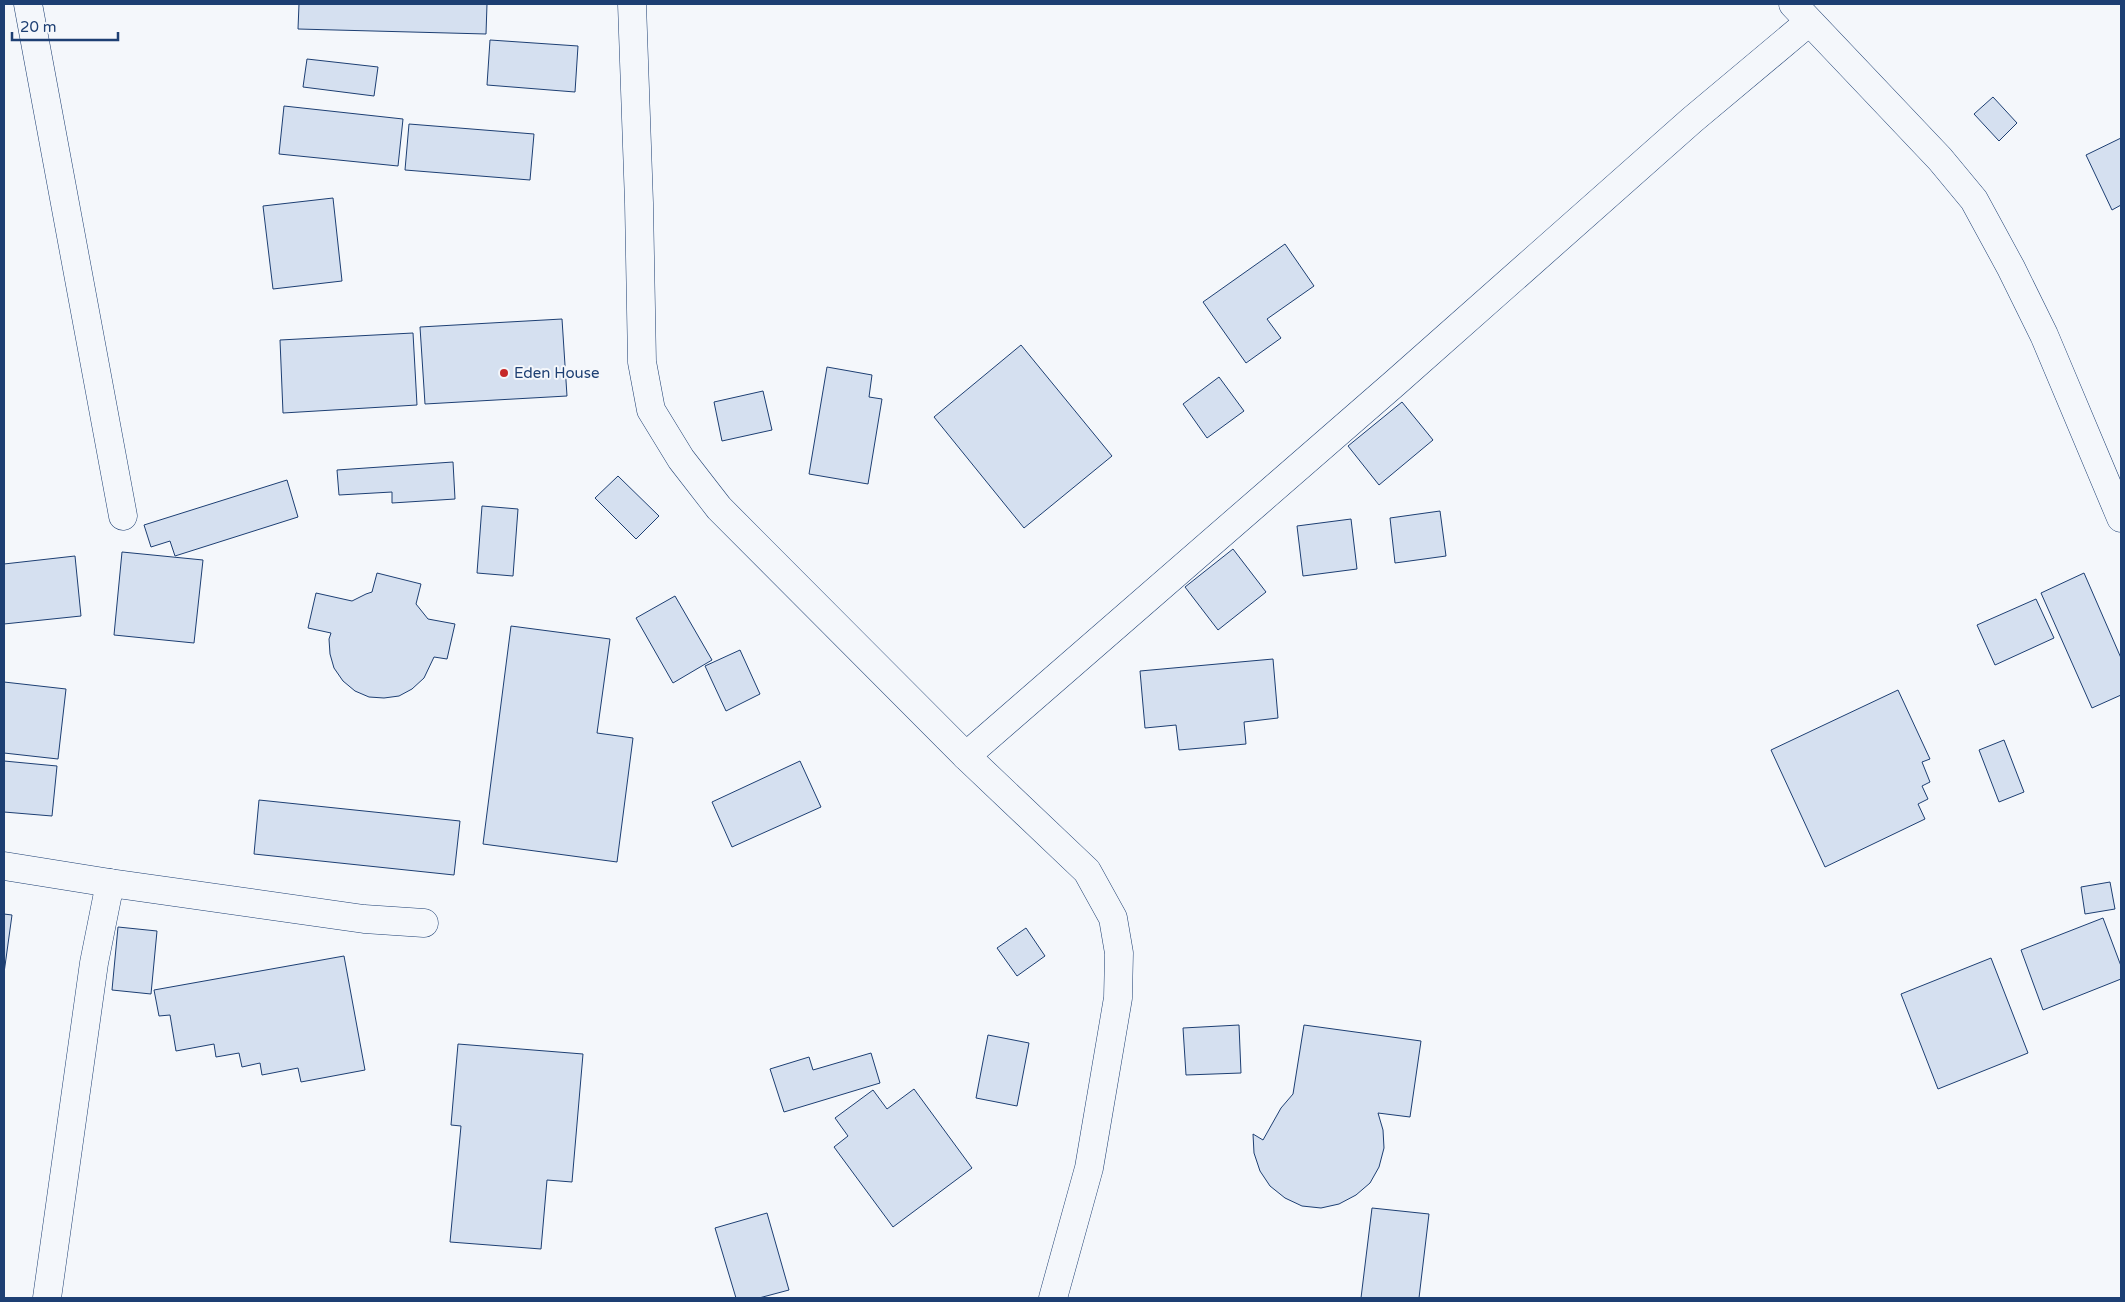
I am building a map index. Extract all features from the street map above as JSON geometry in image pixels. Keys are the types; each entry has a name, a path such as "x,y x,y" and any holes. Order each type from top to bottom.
{"street":[{"path":"28,4 123,516"},
{"path":"632,4 642,362 651,410 681,459 719,508 966,756 1087,871 1113,918 1119,953 1118,998 1089,1168 1053,1298"},
{"path":"966,756 1395,383 1692,120 1801,13 1940,159 1974,200 2011,268 2044,335 2121,518"},
{"path":"4,866 364,919 424,923"},
{"path":"47,1298 94,963 110,883"}],"building":[{"path":"299,4 487,4 486,34 298,29"},
{"path":"490,40 578,46 575,92 487,85"},
{"path":"307,59 378,67 374,96 303,87"},
{"path":"1993,97 2017,123 1999,141 1974,114"},
{"path":"284,106 403,119 398,166 279,154"},
{"path":"409,124 534,134 530,180 405,170"},
{"path":"2121,138 2121,205 2112,210 2086,155"},
{"path":"333,198 342,281 273,289 263,206"},
{"path":"1285,244 1314,286 1267,319 1281,338 1246,363 1203,302"},
{"path":"562,319 567,396 425,404 420,327"},
{"path":"413,333 417,405 283,413 280,340"},
{"path":"1021,345 1112,456 1024,528 934,417"},
{"path":"827,367 872,375 869,397 882,399 868,484 809,474"},
{"path":"1219,377 1244,411 1207,438 1183,404"},
{"path":"763,391 772,430 722,441 714,402"},
{"path":"1402,402 1433,440 1379,485 1348,446"},
{"path":"453,462 455,499 392,503 392,492 339,495 337,470"},
{"path":"618,476 659,516 636,539 595,498"},
{"path":"287,480 298,517 175,556 170,541 151,547 144,525"},
{"path":"482,506 518,509 513,576 477,573"},
{"path":"1440,511 1446,556 1395,563 1390,518"},
{"path":"1351,519 1357,569 1303,576 1297,526"},
{"path":"1233,549 1266,592 1218,630 1185,587"},
{"path":"122,552 203,560 194,643 114,635"},
{"path":"75,556 81,616 4,624 4,564"},
{"path":"377,573 421,584 416,604 428,619 455,624 447,659 434,657 424,678 412,689 399,696 384,698 369,697 355,691 343,681 334,668 330,654 329,639 331,633 308,628 316,593 352,601 372,592"},
{"path":"2084,573 2121,658 2121,695 2092,708 2041,593"},
{"path":"675,596 712,660 673,683 636,618"},
{"path":"2036,599 2054,638 1995,665 1977,625"},
{"path":"511,626 610,639 597,733 633,738 617,862 483,844"},
{"path":"740,650 760,694 726,711 705,666"},
{"path":"1273,659 1278,718 1244,722 1246,744 1179,750 1176,725 1145,728 1140,671"},
{"path":"4,682 66,689 58,759 4,753"},
{"path":"1898,690 1930,759 1922,762 1930,782 1922,786 1928,799 1918,804 1925,819 1825,867 1771,750"},
{"path":"2004,740 2024,792 1999,802 1979,750"},
{"path":"4,761 57,766 52,816 4,812"},
{"path":"800,761 821,807 732,847 712,802"},
{"path":"259,800 460,821 454,875 254,854"},
{"path":"2110,882 2115,909 2085,914 2081,887"},
{"path":"4,914 12,915 4,973"},
{"path":"2103,918 2121,966 2121,979 2043,1010 2021,950"},
{"path":"118,927 157,931 151,994 112,990"},
{"path":"1026,928 1045,956 1017,976 997,948"},
{"path":"344,956 365,1070 301,1082 298,1068 262,1075 260,1063 242,1067 239,1053 216,1057 214,1044 176,1051 170,1015 159,1016 154,990"},
{"path":"1991,958 2028,1053 1938,1089 1901,994"},
{"path":"1239,1025 1241,1073 1186,1075 1183,1028"},
{"path":"1304,1025 1421,1041 1410,1117 1378,1113 1383,1130 1384,1148 1379,1167 1370,1183 1356,1195 1339,1204 1321,1208 1302,1206 1285,1198 1270,1186 1260,1171 1254,1153 1253,1134 1263,1140 1281,1108 1293,1094"},
{"path":"988,1035 1029,1043 1017,1106 976,1098"},
{"path":"458,1044 583,1054 572,1182 547,1180 541,1249 450,1242 461,1126 451,1125"},
{"path":"871,1053 880,1083 784,1112 770,1069 809,1057 813,1070"},
{"path":"914,1089 972,1168 893,1227 834,1147 848,1136 835,1118 873,1090 887,1109"},
{"path":"1372,1208 1429,1214 1419,1298 1361,1298"},
{"path":"767,1213 789,1290 759,1298 736,1298 715,1228"}],"place":[{"name":"Eden House","path":"504,373"}]}
